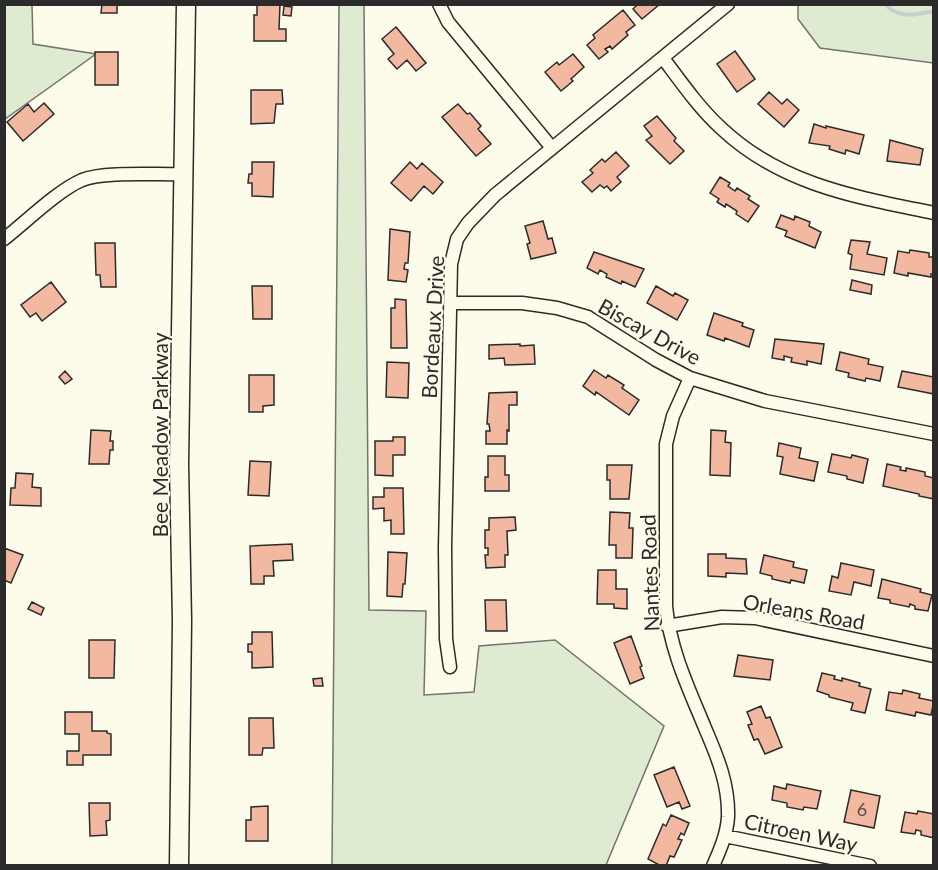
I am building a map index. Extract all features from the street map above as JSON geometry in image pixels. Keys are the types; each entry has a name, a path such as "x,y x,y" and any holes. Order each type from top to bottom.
{"street":[{"name":"Bee Meadow Parkway","path":"179,866 182,621 179,464 186,4"},
{"path":"439,4 448,22 552,148"},
{"name":"Bordeaux Drive","path":"450,667 446,639 445,548 451,264 457,239 468,223 495,195 728,4"},
{"path":"663,58 722,129 751,153 784,172 835,192 933,213"},
{"path":"4,239 69,187 83,180 101,176 184,174"},
{"name":"Biscay Drive","path":"451,303 522,303 557,308 588,317 656,360 690,378 765,401 933,434"},
{"name":"Nantes Road","path":"690,378 673,416 666,444 666,606 668,626 678,664 721,767 728,794 725,836 713,866"},
{"name":"Orleans Road","path":"668,626 722,617 755,618 933,656"},
{"name":"Citroen Way","path":"725,836 870,866"}],"green space":[{"path":"5,5 32,5 33,44 96,54 5,119"},
{"path":"339,5 364,5 369,610 426,611 424,695 474,692 479,646 555,640 664,726 606,865 332,865"},
{"path":"798,5 933,5 933,63 820,48 798,19"}],"building":[{"path":"102,4 117,4 117,13 101,13"},
{"path":"257,4 280,4 279,29 286,29 286,41 254,41 254,15 257,15"},
{"path":"638,4 660,4 642,19 633,9"},
{"path":"284,6 292,7 291,16 283,15"},
{"path":"623,10 635,25 626,32 628,35 612,49 610,46 605,49 608,52 599,59 587,45 595,38 593,35"},
{"path":"396,27 426,63 416,71 407,60 397,69 388,59 394,54 382,39"},
{"path":"735,51 755,79 737,92 717,64"},
{"path":"95,52 118,52 118,85 95,85"},
{"path":"573,54 584,67 561,91 545,72 557,62 559,65"},
{"path":"251,90 282,90 283,104 276,104 274,123 251,124"},
{"path":"769,92 782,104 787,99 799,110 784,127 758,104"},
{"path":"44,103 54,114 23,141 7,122 28,104 34,112"},
{"path":"458,104 481,126 478,129 491,144 476,156 442,117"},
{"path":"657,116 676,138 674,141 684,151 670,164 646,140 652,136 644,126"},
{"path":"814,124 864,135 859,154 846,150 845,154 829,149 830,146 809,143"},
{"path":"890,140 923,149 920,165 887,161"},
{"path":"616,152 629,166 617,177 621,182 611,191 607,186 604,188 600,185 592,192 582,182 593,173 590,170 602,159 605,162"},
{"path":"252,162 274,162 273,197 252,196 252,183 248,183 249,174 252,174"},
{"path":"410,162 417,169 422,163 443,182 433,194 424,186 411,201 391,183"},
{"path":"720,177 730,183 728,186 735,191 737,188 750,196 748,199 759,206 748,222 736,214 737,211 726,204 725,207 717,202 719,199 710,193"},
{"path":"781,215 794,220 795,216 810,222 809,226 821,232 815,248 785,236 787,231 776,227"},
{"path":"543,221 548,239 552,238 556,253 531,259 527,244 530,243 525,226"},
{"path":"390,229 410,232 408,263 405,263 404,269 408,270 406,282 388,280"},
{"path":"851,240 870,242 867,254 887,258 884,275 850,269 852,255 848,253"},
{"path":"95,243 115,243 116,287 101,287 100,275 96,275"},
{"path":"910,250 929,253 929,257 934,257 934,274 931,274 931,277 894,273 898,251 909,253"},
{"path":"594,252 644,269 635,287 606,277 607,274 600,270 598,274 587,268"},
{"path":"852,280 872,285 871,294 850,290"},
{"path":"51,282 66,302 42,321 36,313 30,317 21,305"},
{"path":"252,286 272,286 272,319 253,319"},
{"path":"656,286 673,296 675,293 688,300 677,320 647,303"},
{"path":"395,299 406,300 407,348 391,348 391,308 395,308"},
{"path":"714,313 743,323 742,326 754,330 749,347 725,338 724,341 707,335"},
{"path":"775,339 824,344 821,364 807,361 807,365 791,362 792,358 784,356 784,360 772,358"},
{"path":"520,344 520,346 534,345 535,364 505,365 504,358 489,359 489,345"},
{"path":"840,352 869,359 868,364 883,367 880,381 866,378 865,381 848,377 849,373 836,370"},
{"path":"387,362 409,363 408,398 386,397"},
{"path":"594,370 624,385 622,388 639,400 629,415 596,392 595,395 583,386"},
{"path":"65,371 72,379 65,384 59,377"},
{"path":"902,371 934,377 934,394 898,387"},
{"path":"249,375 274,375 274,405 263,406 263,412 249,412"},
{"path":"517,392 517,405 509,405 507,444 486,444 486,431 490,431 489,424 487,424 489,393"},
{"path":"91,430 111,431 110,441 113,441 113,450 110,450 109,464 89,464"},
{"path":"711,430 726,431 725,442 731,443 730,476 710,475"},
{"path":"393,437 405,437 405,455 393,455 393,476 375,475 375,441 393,441"},
{"path":"779,443 801,448 799,458 818,462 814,481 780,474 783,457 777,456"},
{"path":"832,454 868,459 863,483 847,479 847,476 828,472"},
{"path":"488,456 505,456 505,475 509,475 509,491 485,491"},
{"path":"250,461 271,462 269,496 248,495"},
{"path":"887,464 901,467 900,470 906,471 906,468 925,472 925,476 934,478 934,499 883,486"},
{"path":"607,465 632,465 629,499 610,499"},
{"path":"16,473 33,474 32,487 41,488 41,506 10,505 11,488 15,488"},
{"path":"384,488 403,488 404,534 391,534 391,520 384,521 384,508 373,509 373,497 384,497"},
{"path":"610,512 630,513 629,528 633,528 632,558 616,558 616,545 609,545"},
{"path":"515,517 516,530 507,531 508,555 505,555 505,567 486,568 485,555 488,555 488,548 485,548 485,530 489,530 489,518"},
{"path":"292,544 293,560 273,561 274,576 264,576 264,584 251,584 250,546"},
{"path":"4,548 23,555 11,583 4,580"},
{"path":"388,552 407,553 402,597 387,596"},
{"path":"708,554 726,554 726,558 746,559 747,574 726,573 726,577 708,576"},
{"path":"764,555 794,562 793,567 807,570 804,583 772,579 772,576 760,573"},
{"path":"841,563 874,570 871,586 854,582 851,595 829,591 832,576 838,578"},
{"path":"598,570 616,570 616,589 627,589 627,609 614,608 614,604 597,604"},
{"path":"882,579 921,589 920,592 932,595 928,611 915,609 915,606 910,604 909,607 878,598"},
{"path":"485,600 506,600 507,631 486,631"},
{"path":"32,602 44,608 41,615 28,609"},
{"path":"252,632 272,632 273,667 252,668 252,652 248,652 248,644 252,644"},
{"path":"631,636 644,678 630,684 614,643"},
{"path":"89,640 115,640 114,678 89,678"},
{"path":"738,655 773,660 770,680 734,676"},
{"path":"822,673 835,676 834,679 842,681 842,678 860,683 859,686 871,689 865,713 851,710 853,703 829,697 817,691"},
{"path":"322,678 323,686 314,686 313,679"},
{"path":"903,690 920,694 919,698 934,701 931,715 916,712 915,716 886,710 889,692 902,694"},
{"path":"761,706 766,718 770,717 782,747 765,754 758,739 754,740 748,725 752,724 747,712"},
{"path":"65,712 92,712 92,731 107,731 111,734 111,755 83,755 83,765 67,765 67,751 79,751 79,734 65,734"},
{"path":"249,718 273,718 274,748 263,748 262,755 249,755"},
{"path":"674,767 690,806 682,809 679,802 667,807 654,775"},
{"path":"787,784 821,791 817,809 804,807 803,810 787,807 787,803 772,800 774,786 786,789"},
{"path":"851,790 880,796 874,828 844,822"},
{"path":"89,803 110,803 110,820 106,821 107,835 90,836"},
{"path":"268,806 268,841 246,841 246,820 251,820 251,807"},
{"path":"918,811 934,814 934,838 921,835 921,831 916,830 915,834 901,832 905,812 917,814"},
{"path":"671,815 689,823 684,835 681,833 678,839 682,840 674,857 670,856 666,866 661,866 648,859 663,824 666,826"}],"waterway":[{"path":"885,4 901,14 934,11"}]}
